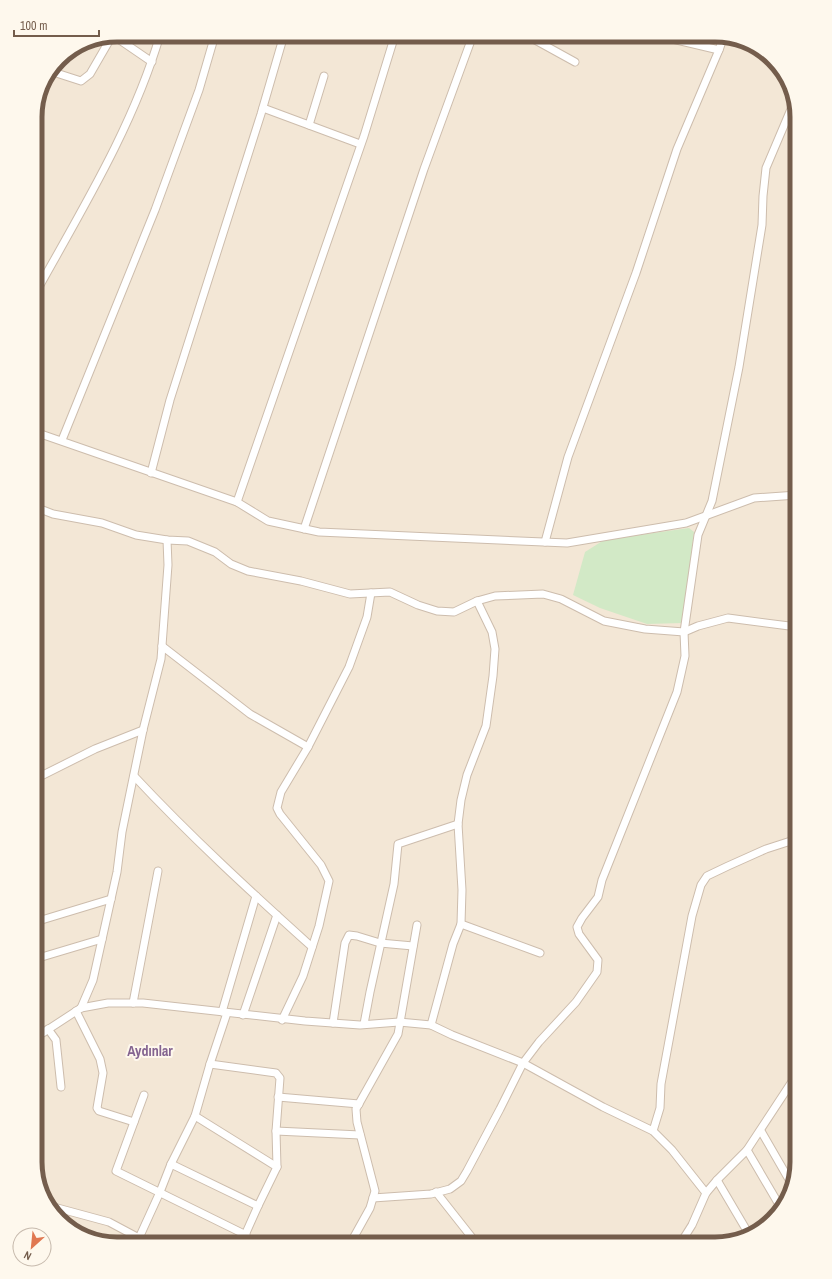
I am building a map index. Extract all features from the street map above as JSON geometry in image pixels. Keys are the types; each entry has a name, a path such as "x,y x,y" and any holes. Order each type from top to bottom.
{"street":[{"path":"56,74 81,81 90,74 109,42"},
{"path":"122,42 152,62"},
{"path":"42,281 92,190 136,102 152,62 158,42"},
{"path":"62,440 155,210 198,90 213,42"},
{"path":"151,473 170,400 263,108 282,42"},
{"path":"237,502 364,136 393,42"},
{"path":"304,529 424,169 470,42"},
{"path":"539,42 575,62"},
{"path":"686,42 720,50"},
{"path":"545,542 568,457 636,273 677,149 722,42"},
{"path":"309,125 324,76"},
{"path":"263,108 360,144"},
{"path":"373,1198 436,1192 450,1189 460,1181 500,1109 523,1063 539,1042 576,1002 597,972 598,960 579,934 577,928 582,918 598,897 602,880 678,692 685,656 684,632 698,534 712,501 739,367 762,225 762,196 766,168 790,112"},
{"path":"42,434 237,502 268,521 319,532 567,543 686,523 754,498 790,495"},
{"path":"42,510 53,514 102,522 136,535 167,540 188,541 215,552 231,564 248,571 301,581 350,594 390,592 437,611 454,612 477,601 495,596 543,594 560,599 604,621 645,629 684,632 698,626 728,618 790,626"},
{"path":"134,1122 97,1108 103,1073 100,1059 79,1009 93,980 117,872 122,832 143,730 161,659 168,565 167,540"},
{"path":"282,1020 303,976 319,926 329,881 321,865 280,814 277,808 281,792 308,747 348,667 367,617 371,593"},
{"path":"431,1025 453,944 460,924 462,890 458,824 461,800 467,775 486,726 495,649 492,632 477,601"},
{"path":"162,646 250,714 308,747"},
{"path":"42,776 95,749 143,730"},
{"path":"134,776 168,812 312,947"},
{"path":"364,1024 380,943 394,884 398,844 458,824"},
{"path":"653,1131 660,1108 661,1084 692,916 701,885 707,876 766,849 790,841"},
{"path":"133,1003 158,871"},
{"path":"139,1237 171,1164 195,1116 225,1013 256,896"},
{"path":"42,920 111,899"},
{"path":"243,1015 277,915"},
{"path":"460,924 540,952"},
{"path":"354,1237 370,1208 375,1191 360,1135 356,1109 398,1034 417,925"},
{"path":"333,1023 344,943 349,935 380,943 413,946"},
{"path":"42,958 102,939"},
{"path":"42,1033 79,1009 108,1003 143,1003 282,1020 364,1024 399,1022 431,1025 452,1035 523,1063 603,1107 653,1131 672,1150 706,1193"},
{"path":"48,1029 56,1040 61,1087"},
{"path":"144,1094 116,1171 246,1235 277,1167 276,1131 280,1078 276,1073 210,1064"},
{"path":"684,1237 692,1225 706,1193 747,1150 790,1085"},
{"path":"278,1097 359,1104"},
{"path":"195,1116 277,1167"},
{"path":"276,1131 360,1135"},
{"path":"761,1131 788,1176"},
{"path":"747,1150 778,1203"},
{"path":"171,1164 258,1206"},
{"path":"717,1180 746,1230"},
{"path":"436,1192 471,1237"},
{"path":"58,1208 109,1222 137,1237"}],"shaded area":[{"path":"112,42 720,42 739,46 757,55 771,67 782,84 789,102 790,112 790,1162 787,1182 780,1200 765,1218 748,1229 730,1236 715,1237 112,1237 93,1233 75,1224 61,1212 50,1195 43,1177 42,1167 42,112 48,88 57,71 67,61 79,52 93,46"}],"green space":[{"path":"689,528 694,532 683,623 647,624 600,608 573,595 585,552 604,540"}],"district":[{"name":"Aydınlar","path":"150,1051"}]}
